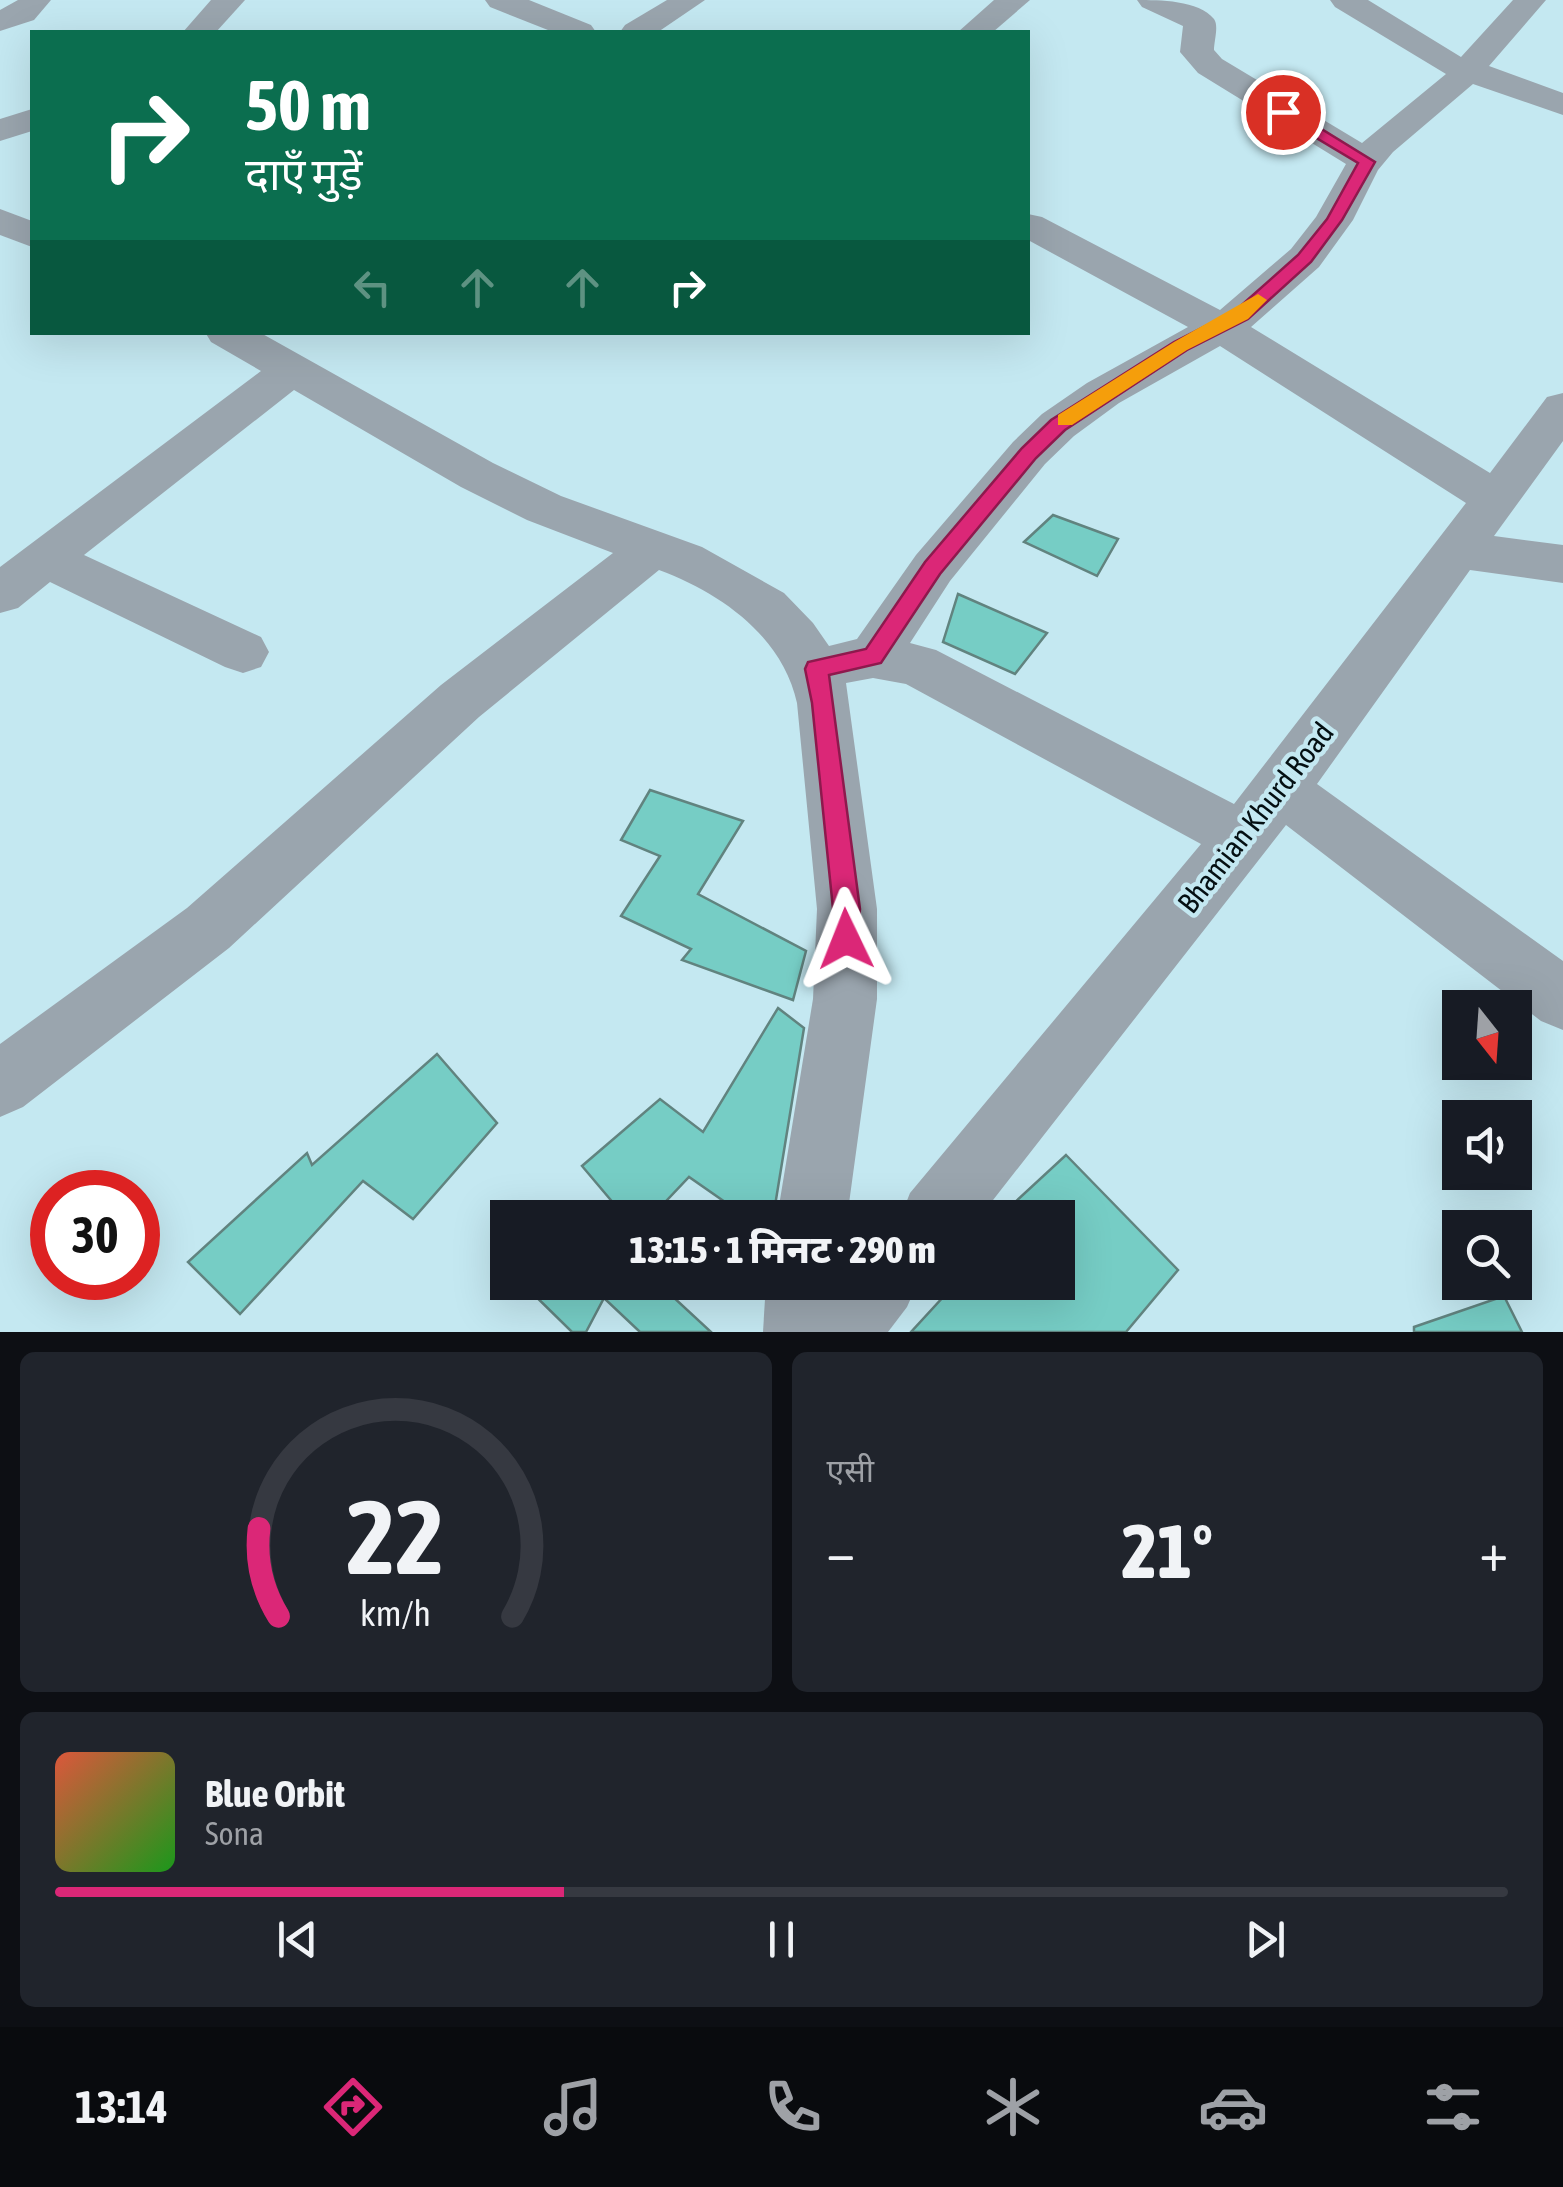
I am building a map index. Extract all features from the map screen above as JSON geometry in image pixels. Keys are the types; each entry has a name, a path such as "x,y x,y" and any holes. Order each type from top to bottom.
{"street":[{"path":"0,22 23,13 35,0"},
{"path":"201,30 230,0"},
{"path":"501,0 575,30"},
{"path":"639,30 689,0"},
{"path":"976,30 1014,0"},
{"path":"1153,0 1200,22 1197,52 1210,66 1367,162"},
{"path":"1346,0 1445,62 1563,105"},
{"path":"815,1200 845,1000 847,909 824,703 845,663 1058,425 1156,360 1242,315 1304,258 1334,220 1367,162 1396,128 1467,71 1530,0"},
{"path":"0,44 30,40"},
{"path":"0,130 30,121"},
{"path":"0,221 30,234"},
{"path":"1030,227 1220,328 1496,499"},
{"path":"231,335 478,475 544,508 714,575 766,607 795,637 845,663 917,666 1243,837"},
{"path":"19,568 292,369"},
{"name":"Bhamian Khurd Road","path":"950,1200 1282,789 1563,408"},
{"path":"0,1084 208,928 460,700 652,548"},
{"path":"1458,550 1563,564"},
{"path":"19,568 243,652"},
{"path":"1282,789 1563,1000"},
{"path":"800,1332 801,1300"},
{"path":"842,1332 868,1300"}],"building":[{"path":"1053,515 1118,539 1097,576 1024,542"},
{"path":"958,594 1047,633 1015,674 943,642"},
{"path":"650,790 743,821 698,894 806,951 793,1000 682,960 691,949 621,916 660,856 621,840"},
{"path":"778,1008 804,1028 776,1200 722,1200 689,1177 667,1200 611,1200 582,1166 660,1099 703,1132"},
{"path":"437,1054 497,1123 413,1219 363,1181 240,1314 188,1262 307,1153 312,1165"},
{"path":"1066,1155 1178,1270 1126,1332 911,1332 940,1300 1075,1300 1075,1200 1017,1200"},
{"path":"539,1300 603,1300 586,1332 572,1332"},
{"path":"606,1300 676,1300 711,1332 640,1332"},
{"path":"1492,1300 1506,1300 1522,1332 1414,1332 1414,1327"}],"slow traffic":[{"path":"1065,420 1180,346 1242,315 1258,300"}],"route":[{"path":"846,939 847,909 824,703 816,669 873,657 933,568 1029,453 1058,425 1180,346 1242,315 1323,236 1367,162 1283,112"}]}
